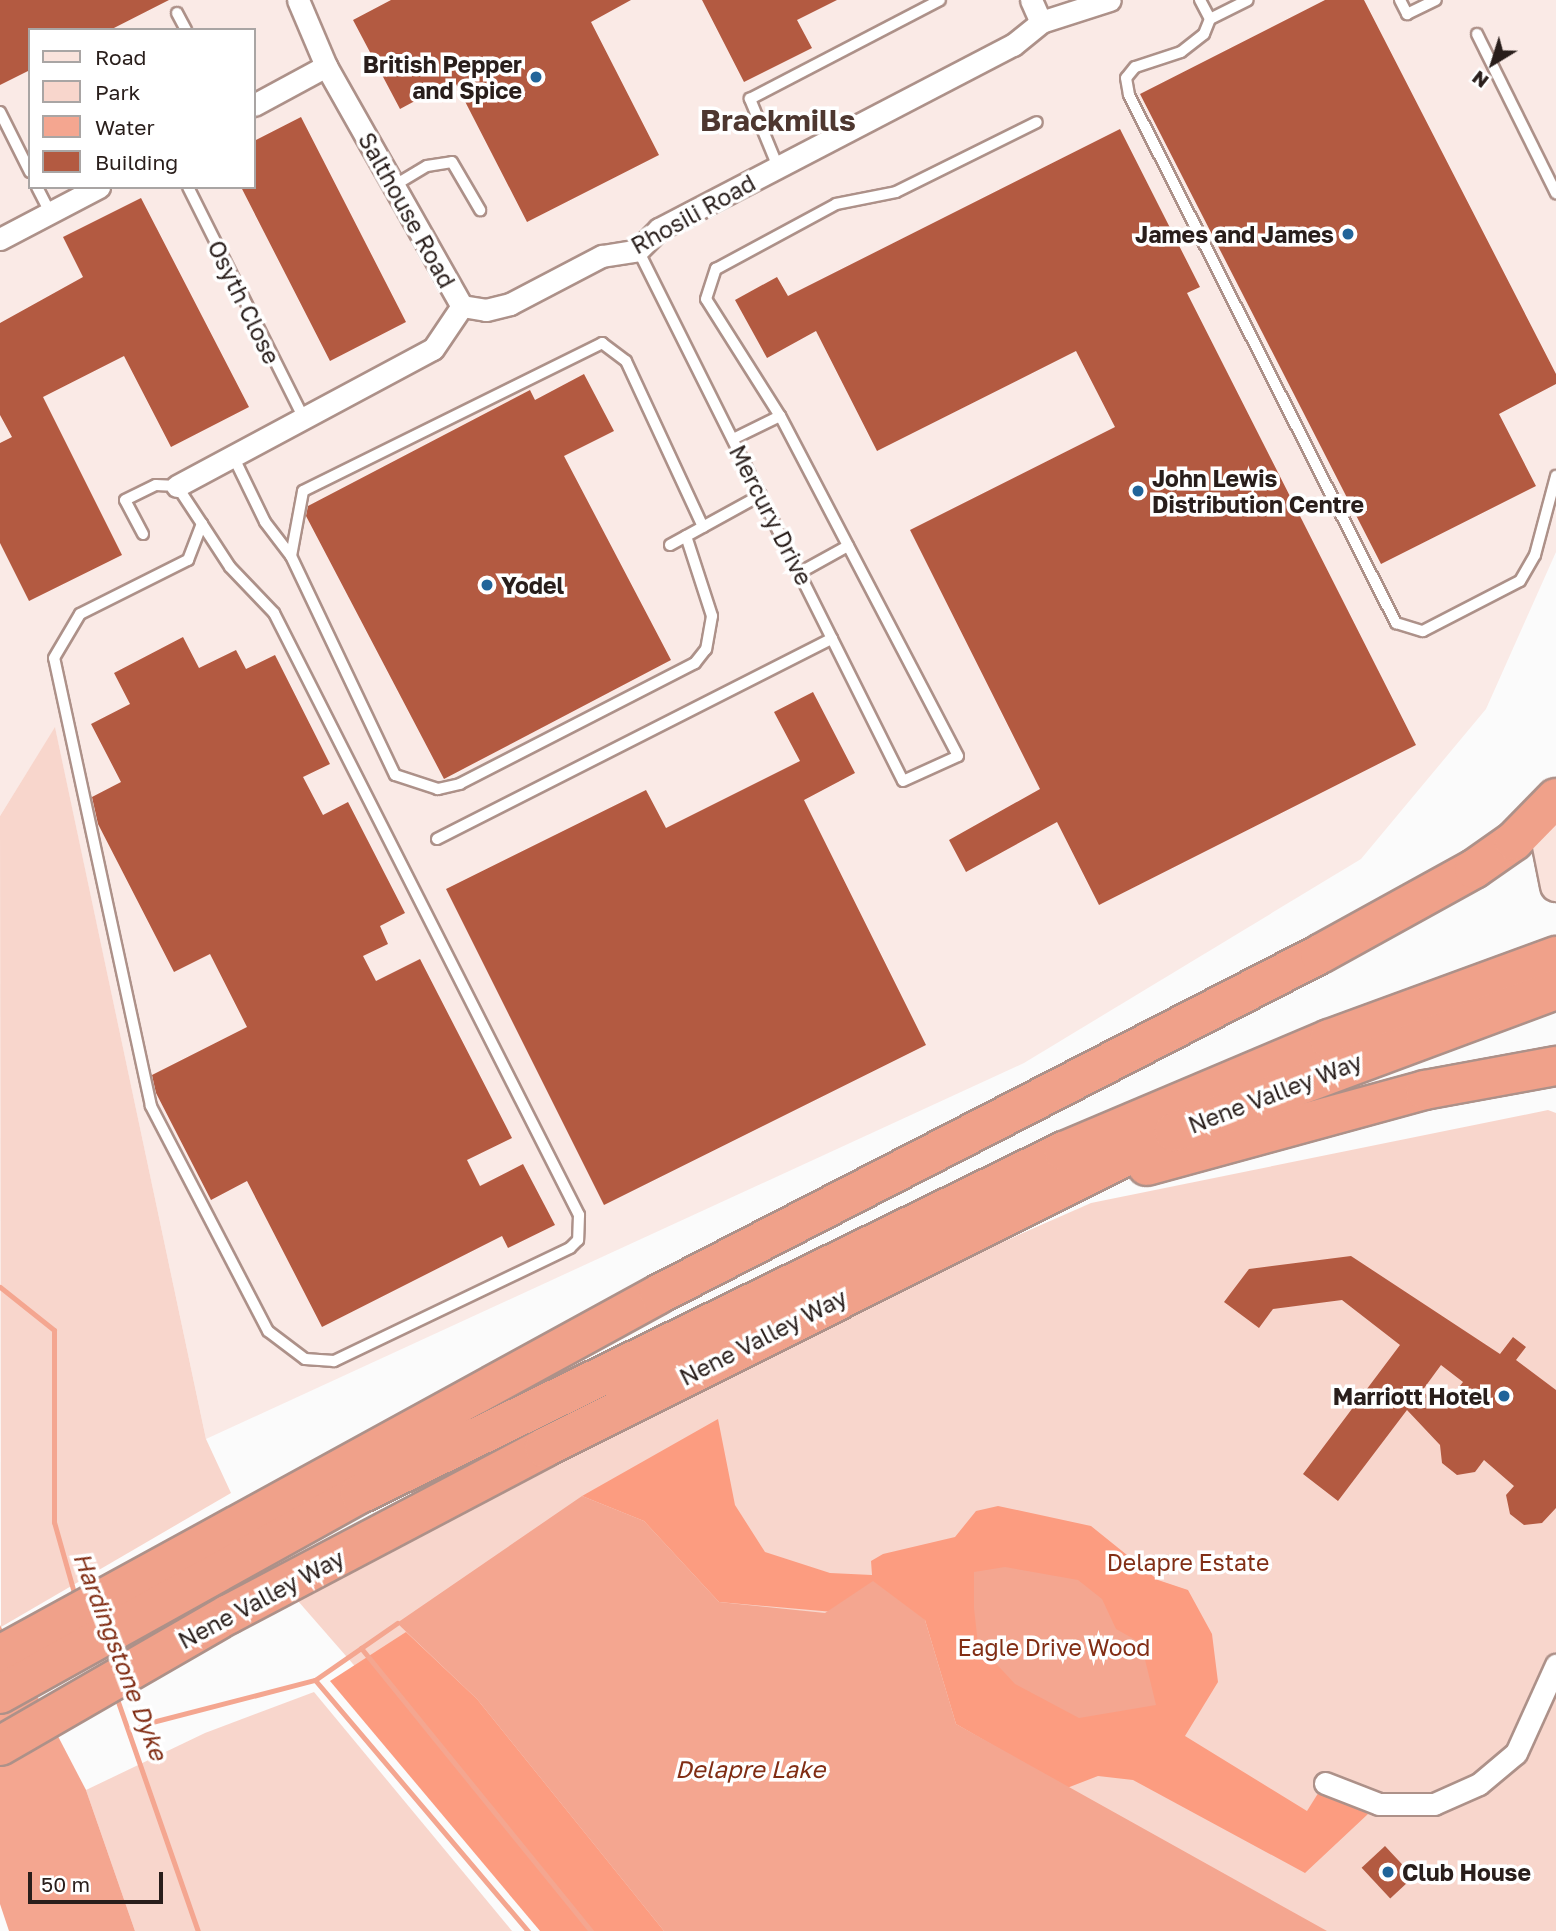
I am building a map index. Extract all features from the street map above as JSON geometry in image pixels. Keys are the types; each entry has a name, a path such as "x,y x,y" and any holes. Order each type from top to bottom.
{"highway":[{"path":"0,1655 202,1559 496,1382 1320,954 1474,869 1514,841 1556,798"},
{"name":"Nene Valley Way","path":"0,1693 202,1559 512,1418 1040,1163 1329,1039 1556,956"},
{"name":"Nene Valley Way","path":"0,1746 229,1614 556,1442 1174,1132 1331,1069 1556,990"},
{"path":"496,1382 1113,1108 1213,1068 1329,1039"},
{"path":"1066,1188 1425,1090 1556,1066"}],"street":[{"name":"Salthouse Road","path":"298,0 326,66 462,306"},
{"path":"1031,0 1041,22"},
{"name":"Rhosili Road","path":"462,306 486,310 510,304 602,256 638,250 659,229 1013,45 1041,22 1110,0"},
{"path":"256,104 326,66"},
{"path":"0,239 95,189"},
{"path":"177,486 302,415 433,349 462,306"},
{"path":"1556,804 1547,841 1556,886"},
{"path":"1325,1783 1379,1804 1434,1804 1479,1784 1516,1753 1556,1665"}],"lane":[{"path":"778,167 750,99 940,0"},
{"path":"1200,0 1210,19"},
{"path":"1248,0 1210,19 1191,46 1129,72 1129,95 1391,618 1404,629 1423,631 1520,581 1535,555 1556,477"},
{"path":"1400,0 1407,14 1436,0"},
{"path":"177,13 185,28"},
{"path":"1477,34 1556,193"},
{"path":"0,112 28,168"},
{"path":"799,573 848,546 779,416 706,299 716,270 836,204 896,192 1037,122"},
{"path":"394,185 427,166 452,163 480,211"},
{"path":"38,189 50,213"},
{"name":"Osyth Close","path":"189,189 302,415"},
{"name":"Mercury Drive","path":"638,250 903,781 958,756 848,546"},
{"path":"291,556 303,491 602,343 626,361 703,527"},
{"path":"733,439 779,416"},
{"path":"233,456 265,522 291,556 395,775 438,789 460,785 695,663 706,649 712,615 686,536"},
{"path":"143,534 125,500 156,485 177,486 202,524 230,568 274,614 579,1215 578,1240 570,1248 334,1361 305,1359 268,1331 151,1106 54,658 80,614 188,560 202,524"},
{"path":"670,545 761,495"},
{"path":"437,839 832,639"}],"shaded area":[{"path":"0,0 1556,0 1556,552 1486,709 1361,859 1024,1063 206,1439 55,728 0,816"}],"green space":[{"path":"55,727 206,1439 231,1493 1,1627 0,816"},
{"name":"Delapre Estate","path":"1548,1110 1556,1113 1556,1931 586,1931 291,1593 894,1290 1091,1203"},
{"name":"Eagle Drive Wood","path":"718,1419 735,1505 765,1552 830,1573 872,1575 871,1561 883,1554 955,1537 976,1511 998,1506 1091,1526 1158,1580 1188,1590 1212,1634 1218,1682 1185,1736 1307,1811 1322,1787 1368,1814 1305,1873 1133,1780 1098,1776 1067,1788 956,1724 925,1620 719,1602 644,1521 582,1496"},
{"path":"406,1632 477,1699 664,1931 540,1931 330,1681"},
{"path":"314,1692 512,1931 135,1931 86,1790 205,1733"}],"water":[{"name":"Delapre Lake","path":"582,1496 644,1521 719,1602 825,1613 873,1581 925,1620 956,1724 1327,1931 664,1931 477,1699 397,1623"},
{"path":"1005,1567 1078,1580 1102,1599 1116,1629 1141,1643 1156,1705 1079,1718 1015,1684 978,1644 974,1608 974,1572"},
{"path":"0,1625 86,1790 135,1931 9,1931 0,1904"}],"building":[{"path":"0,0 169,0 114,28 28,28 28,71 0,85"},
{"name":"British Pepper and Spice","path":"391,0 631,0 591,22 659,155 527,222 454,80 400,109 353,20"},
{"path":"702,0 837,0 797,20 812,48 744,82"},
{"name":"James and James","path":"1325,0 1364,0 1556,374 1556,384 1499,414 1536,486 1381,564 1140,94"},
{"path":"301,117 406,322 330,361 242,189 256,189 256,140"},
{"name":"John Lewis Distribution Centre","path":"1120,129 1200,287 1187,293 1416,745 1099,905 1057,822 966,872 949,840 1040,789 910,530 1115,427 1076,351 877,451 816,331 767,358 735,300 777,277 788,296"},
{"path":"141,198 249,407 171,447 124,356 43,397 122,555 29,601 0,543 0,443 12,437 0,415 0,323 83,277 63,237"},
{"name":"Yodel","path":"584,374 614,431 564,456 671,660 444,779 306,516 308,506 530,390 535,400"},
{"path":"183,637 199,668 236,650 246,669 275,655 330,764 303,777 323,815 348,802 405,913 380,926 388,944 363,956 376,981 420,959 512,1138 467,1160 480,1186 523,1164 555,1225 508,1248 502,1236 322,1327 247,1181 211,1200 156,1093 152,1075 247,1027 210,954 174,972 98,824 92,797 121,782 91,724 130,704 114,673"},
{"path":"813,692 855,773 804,800 926,1045 604,1205 446,889 646,790 666,828 800,761 774,712"},
{"name":"Marriott Hotel","path":"1351,1256 1500,1354 1513,1337 1526,1347 1516,1360 1556,1390 1556,1508 1542,1523 1524,1525 1510,1514 1506,1495 1514,1486 1484,1460 1475,1472 1457,1475 1442,1463 1440,1445 1407,1410 1338,1501 1303,1474 1400,1345 1342,1300 1273,1309 1259,1328 1224,1302 1249,1269","holes":["1441,1365 1463,1382 1443,1408 1422,1391"]},
{"name":"Club House","path":"1385,1846 1414,1877 1390,1899 1362,1868"}],"waterway":[{"name":"Hardingstone Dyke","path":"0,1287 54,1330 54,1522 75,1596"},
{"path":"129,1728 315,1680 397,1623"},
{"path":"361,1648 591,1931"},
{"path":"315,1680 528,1931"},
{"name":"Hardingstone Dyke","path":"116,1696 198,1931"}],"place":[{"name":"British Pepper and Spice","path":"536,77"},
{"name":"James and James","path":"1348,234"},
{"name":"John Lewis Distribution Centre","path":"1138,491"},
{"name":"Yodel","path":"487,585"},
{"name":"Marriott Hotel","path":"1504,1396"},
{"name":"Club House","path":"1388,1872"}],"district":[{"name":"Brackmills","path":"778,120"}]}
